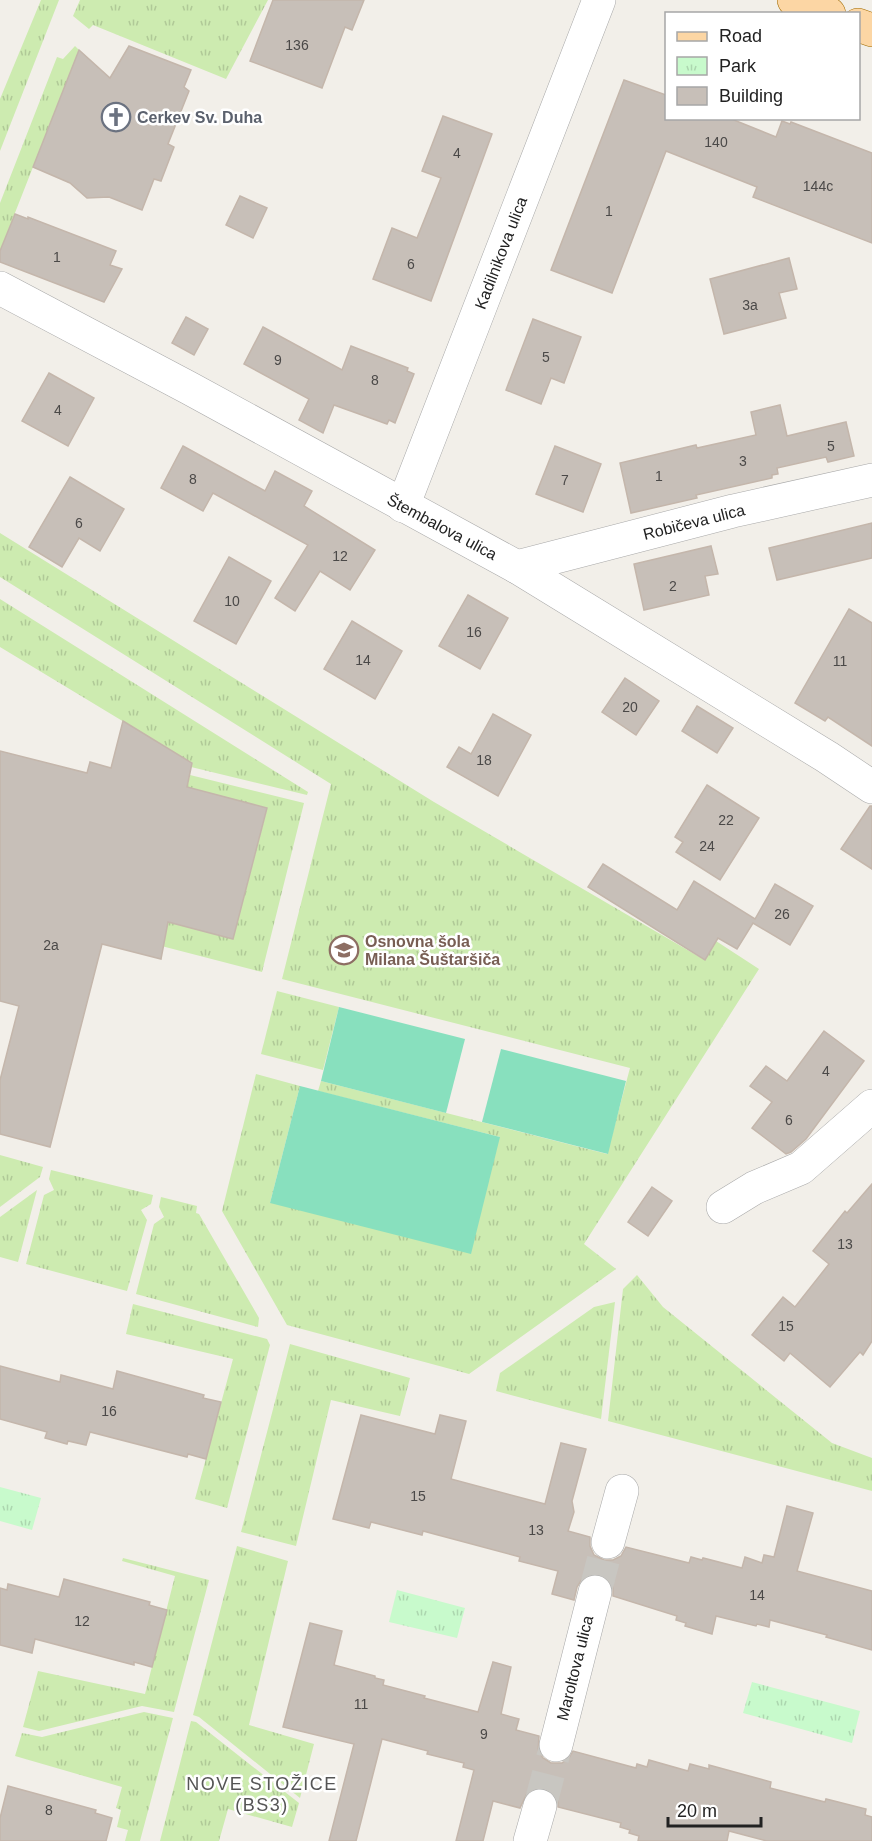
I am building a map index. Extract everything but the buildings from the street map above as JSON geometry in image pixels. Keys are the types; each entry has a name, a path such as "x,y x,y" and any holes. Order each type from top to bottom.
{"main road":[{"path":"794,0 824,12"}],"street":[{"name":"Kadilnikova ulica","path":"403,506 599,0"},
{"name":"Štembalova ulica","path":"0,288 517,567 872,787"},
{"name":"Robičeva ulica","path":"517,567 734,511 872,480"},
{"path":"723,1208 754,1188 801,1168 872,1106"},
{"path":"608,1542 622,1491"},
{"name":"Maroltova ulica","path":"556,1745 595,1592"},
{"path":"530,1841 540,1806"}],"green space":[{"path":"41,0 59,0 0,151 0,99"},
{"path":"80,0 268,0 226,79 93,25 89,29 73,16"},
{"path":"75,46 79,50 0,251 0,203 57,57 63,59"},
{"path":"0,533 434,802 703,959 716,941 759,969 584,1244 616,1269 469,1374 287,1325 222,1211 256,1074 300,1086 270,1203 500,1137 318,1091 321,1081 607,1154 630,1068 282,979 331,784 0,577"},
{"path":"0,599 308,792 307,795 191,767 192,763 0,647"},
{"path":"190,775 304,803 262,972 146,942 152,918 233,939 267,809 187,787"},
{"path":"277,991 339,1007 323,1070 261,1054"},
{"path":"339,1007 465,1039 446,1113 321,1081"},
{"path":"501,1049 626,1081 608,1154 482,1122"},
{"path":"300,1086 500,1137 471,1254 270,1203"},
{"path":"0,1155 43,1167 40,1177 0,1207"},
{"path":"51,1170 153,1195 151,1204 141,1210 147,1220 127,1291 26,1264 44,1195 54,1190 49,1179"},
{"path":"37,1190 18,1262 0,1257 0,1217"},
{"path":"161,1197 197,1206 196,1213 199,1214 259,1318 258,1327 136,1294 154,1224 164,1217 159,1207"},
{"path":"637,1275 663,1307 832,1443 872,1458 872,1491 608,1421 623,1289"},
{"path":"615,1302 601,1419 496,1391 500,1373 594,1307"},
{"path":"133,1304 267,1339 270,1345 227,1508 195,1499 233,1359 126,1334"},
{"path":"290,1344 410,1378 400,1416 331,1400 296,1546 241,1532"},
{"path":"0,1487 41,1498 32,1530 0,1521"},
{"path":"237,1546 288,1561 249,1725 314,1744 300,1798 199,1717 193,1715"},
{"path":"123,1558 209,1580 174,1712 142,1706 39,1731 23,1727 38,1671 145,1694 175,1576 122,1561"},
{"path":"397,1590 465,1608 457,1638 389,1622"},
{"path":"752,1682 860,1711 852,1743 743,1713"},
{"path":"144,1712 173,1718 140,1841 125,1841 128,1830 117,1827 121,1810 116,1808 122,1787 15,1756 22,1733 42,1737"},
{"path":"191,1721 196,1722 299,1803 292,1827 228,1809 219,1841 160,1841"}],"tunnel":[{"path":"595,1592 608,1542"},
{"path":"540,1806 556,1745"}],"place":[{"name":"Cerkev Sv. Duha","path":"116,117"},
{"name":"Osnovna šola Milana Šuštaršiča","path":"344,950"}],"district":[{"name":"NOVE STOŽICE (BS3)","path":"262,1794"}]}
